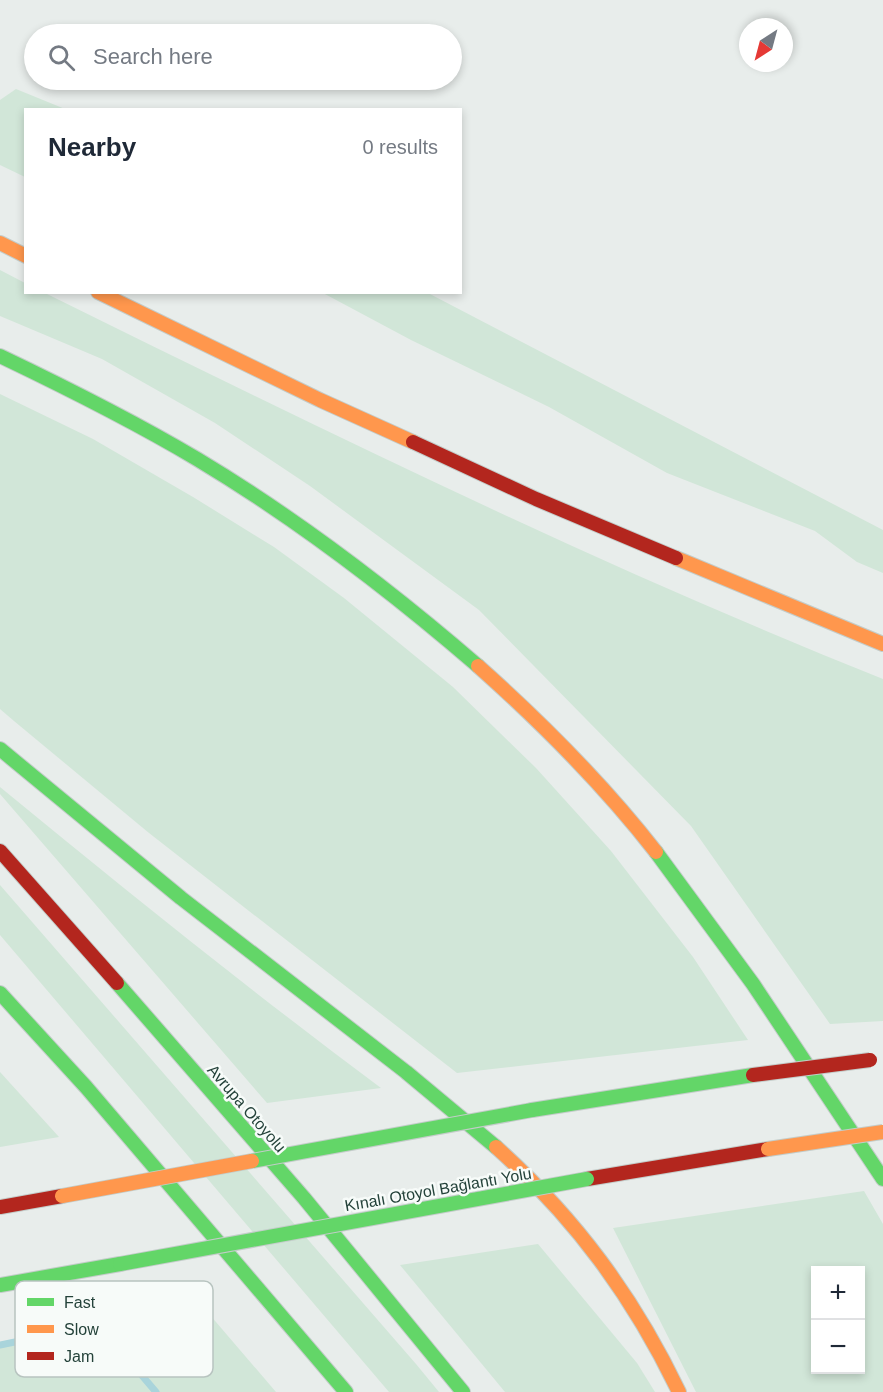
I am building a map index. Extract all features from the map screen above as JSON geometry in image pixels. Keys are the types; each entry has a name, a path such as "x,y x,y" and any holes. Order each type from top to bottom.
{"highway":[{"path":"0,243 24,255"},
{"path":"102,294 320,400 536,499 883,644"},
{"path":"0,356 67,386 158,434 251,491 339,552 396,596 459,648 522,706 609,794 693,899 781,1023 883,1179"},
{"path":"0,749 141,866 463,1119 522,1170 582,1235 637,1310 679,1392"},
{"name":"Avrupa Otoyolu","path":"0,851 296,1189 463,1392"},
{"path":"0,993 86,1088 346,1392"},
{"path":"0,1207 532,1110 876,1059"},
{"name":"Kınalı Otoyol Bağlantı Yolu","path":"23,1281 588,1179 883,1132"},
{"name":"Kınalı Otoyol Bağlantı Yolu","path":"0,1285 15,1282"}],"green space":[{"path":"16,89 63,108 24,108 24,177 0,165 0,100"},
{"path":"0,270 24,282 24,294 47,294 252,395 565,543 670,590 883,679 883,1021 830,1024 691,826 479,610 310,486 215,423 102,359 0,316"},
{"path":"325,294 430,294 883,530 883,573 857,562 815,531 667,473 549,407 411,340"},
{"path":"0,394 93,439 274,547 344,598 453,687 536,768 611,851 693,957 748,1040 457,1073 149,833 0,709"},
{"path":"0,787 189,940 381,1088 267,1103 0,794"},
{"path":"0,885 439,1392 389,1392 0,935"},
{"path":"0,1072 59,1137 0,1147"},
{"path":"864,1191 883,1224 883,1392 696,1392 613,1228"},
{"path":"538,1244 637,1363 655,1392 505,1392 400,1265"},
{"path":"213,1318 276,1392 0,1392 0,1342 15,1340 15,1377 213,1377"}],"waterway":[{"path":"0,1345 15,1342"},
{"path":"143,1377 156,1392"}],"traffic: fast":[{"path":"0,356 124,418 234,482 342,556 478,666"},
{"path":"0,749 181,898 406,1072 496,1147"},
{"path":"656,852 753,984 883,1179"},
{"path":"117,983 304,1198 463,1392"},
{"path":"0,993 86,1087 346,1392"},
{"path":"532,1110 753,1075"},
{"path":"252,1161 532,1110"},
{"path":"120,1264 587,1179"},
{"path":"23,1281 120,1264"},
{"path":"0,1285 15,1282"}],"traffic: slow":[{"path":"0,243 24,255"},
{"path":"102,294 320,400 413,442"},
{"path":"676,558 883,644"},
{"path":"478,666 571,755 615,802 656,852"},
{"path":"768,1149 883,1132"},
{"path":"496,1147 551,1202 600,1260 642,1323 679,1392"},
{"path":"62,1196 252,1161"}],"traffic: jam":[{"path":"413,442 536,499 676,558"},
{"path":"0,851 117,983"},
{"path":"753,1075 870,1060"},
{"path":"587,1179 768,1149"},
{"path":"0,1207 62,1196"}]}
